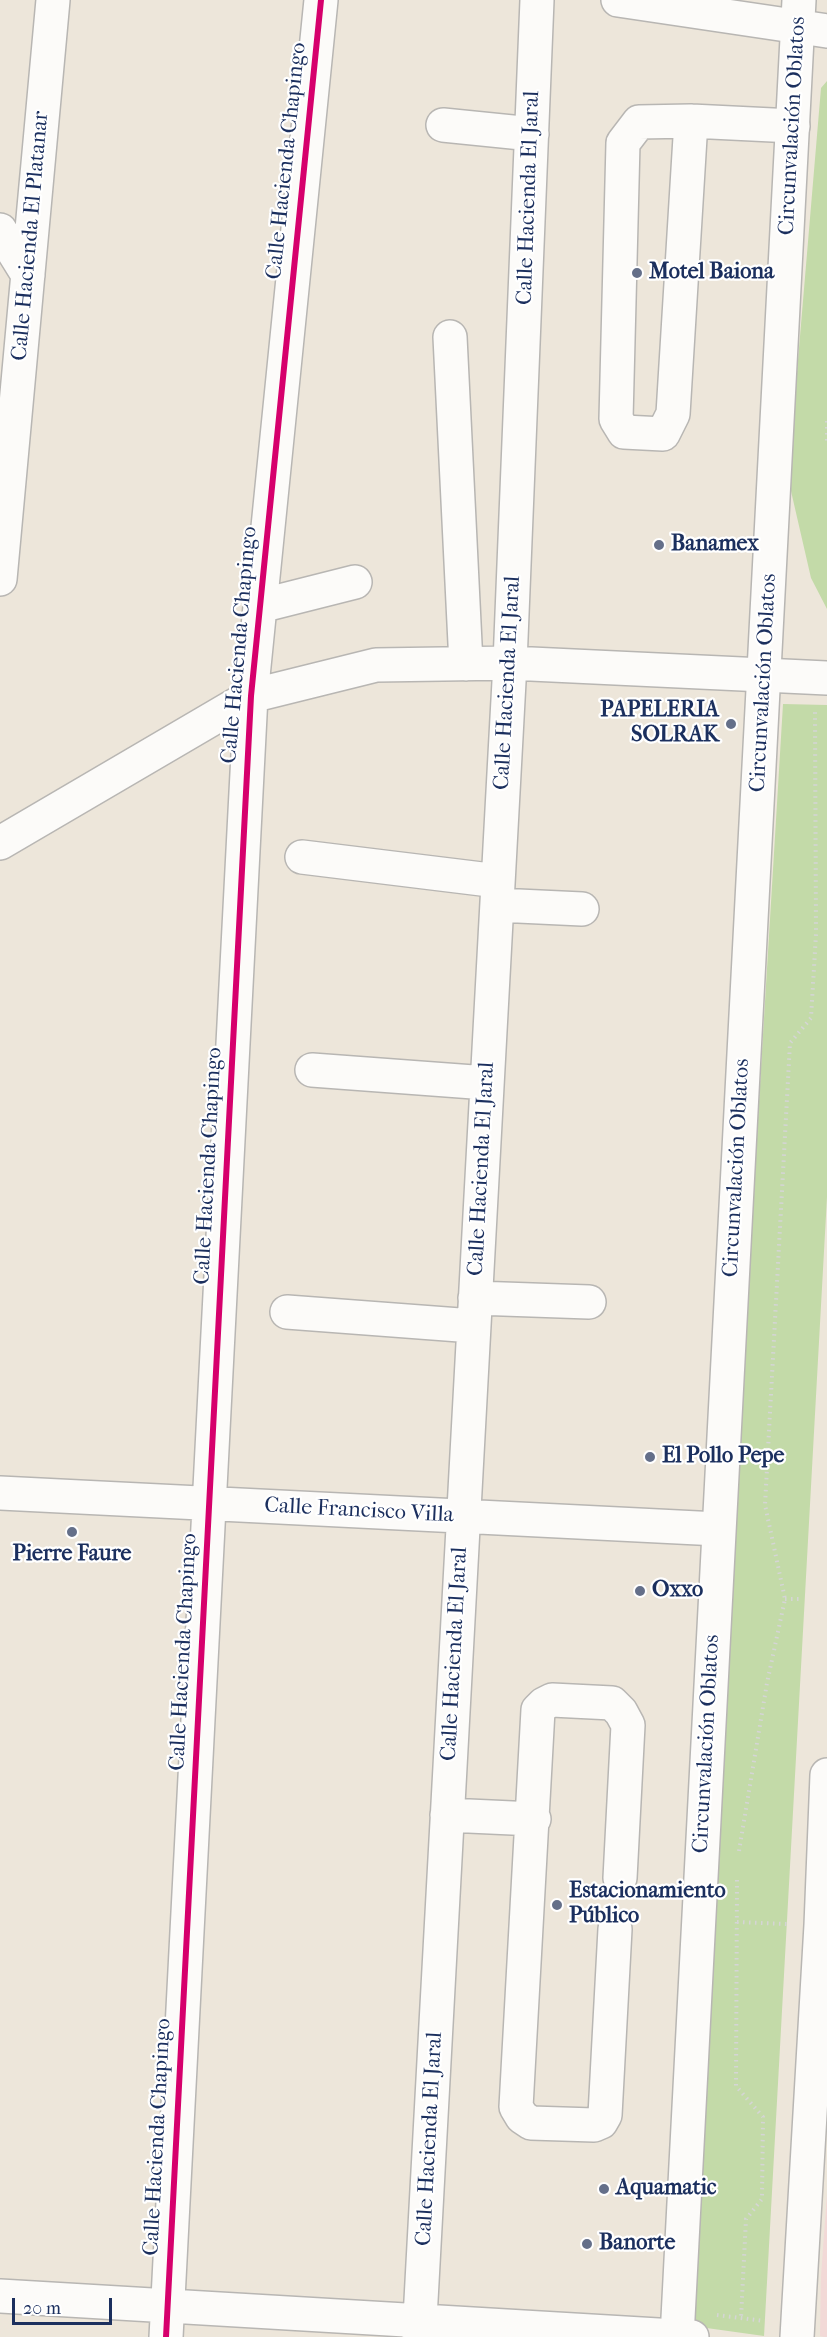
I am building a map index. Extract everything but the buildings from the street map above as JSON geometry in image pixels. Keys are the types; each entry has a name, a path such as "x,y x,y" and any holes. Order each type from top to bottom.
{"street":[{"name":"Calle Hacienda El Platanar","path":"0,579 53,0"},
{"name":"Calle Hacienda Chapingo","path":"166,2321 251,696 321,0"},
{"name":"Calle Hacienda El Jaral","path":"420,2329 462,1516 510,663 537,0"},
{"path":"618,0 717,7 808,19"},
{"name":"Circunvalación Oblatos","path":"688,2331 718,1529 793,126 808,19"},
{"path":"691,121 674,414 663,434 624,432 616,419 623,143 639,122 691,121 793,126"},
{"path":"443,125 532,134"},
{"path":"0,230 28,275"},
{"path":"450,337 466,664"},
{"path":"260,606 355,582"},
{"path":"0,843 251,696 376,665 510,663 827,678"},
{"path":"302,858 582,909"},
{"path":"312,1070 487,1083"},
{"path":"287,1312 474,1312 589,1302"},
{"name":"Calle Francisco Villa","path":"0,1493 718,1529"},
{"path":"615,1929 606,2115 601,2122 594,2125 531,2123 522,2117 516,2107 534,1819 538,1710 552,1700 612,1703 621,1712 628,1725 620,1878"},
{"path":"784,2329 820,1937 827,1775"},
{"path":"447,1815 534,1819"},
{"path":"0,2296 166,2321 420,2329 688,2331"}],"path":[{"path":"827,421 827,444"},
{"path":"738,1858 767,1683 785,1599 765,1505 790,1043 811,1018 816,934 815,712"},
{"path":"785,1599 803,1599"},
{"path":"737,1879 736,2086 764,2117 762,2199 746,2219 741,2318"},
{"path":"737,1922 790,1924"},
{"path":"688,2331 741,2318 784,2329"}],"shaded area":[{"path":"827,2194 827,2337 824,2337 820,2336 821,2276"}],"green space":[{"path":"827,81 827,609 811,578 788,478 821,88"},
{"path":"783,704 827,705 827,1197 764,2336 685,2325"}],"cycle path":[{"path":"166,2337 251,696 321,0"}],"place":[{"name":"Motel Baiona","path":"637,273"},
{"name":"Banamex","path":"659,545"},
{"name":"PAPELERIA SOLRAK","path":"731,724"},
{"name":"El Pollo Pepe","path":"650,1457"},
{"name":"Pierre Faure","path":"72,1532"},
{"name":"Oxxo","path":"640,1591"},
{"name":"Estacionamiento Público","path":"557,1905"},
{"name":"Aquamatic","path":"604,2189"},
{"name":"Banorte","path":"587,2244"}]}
